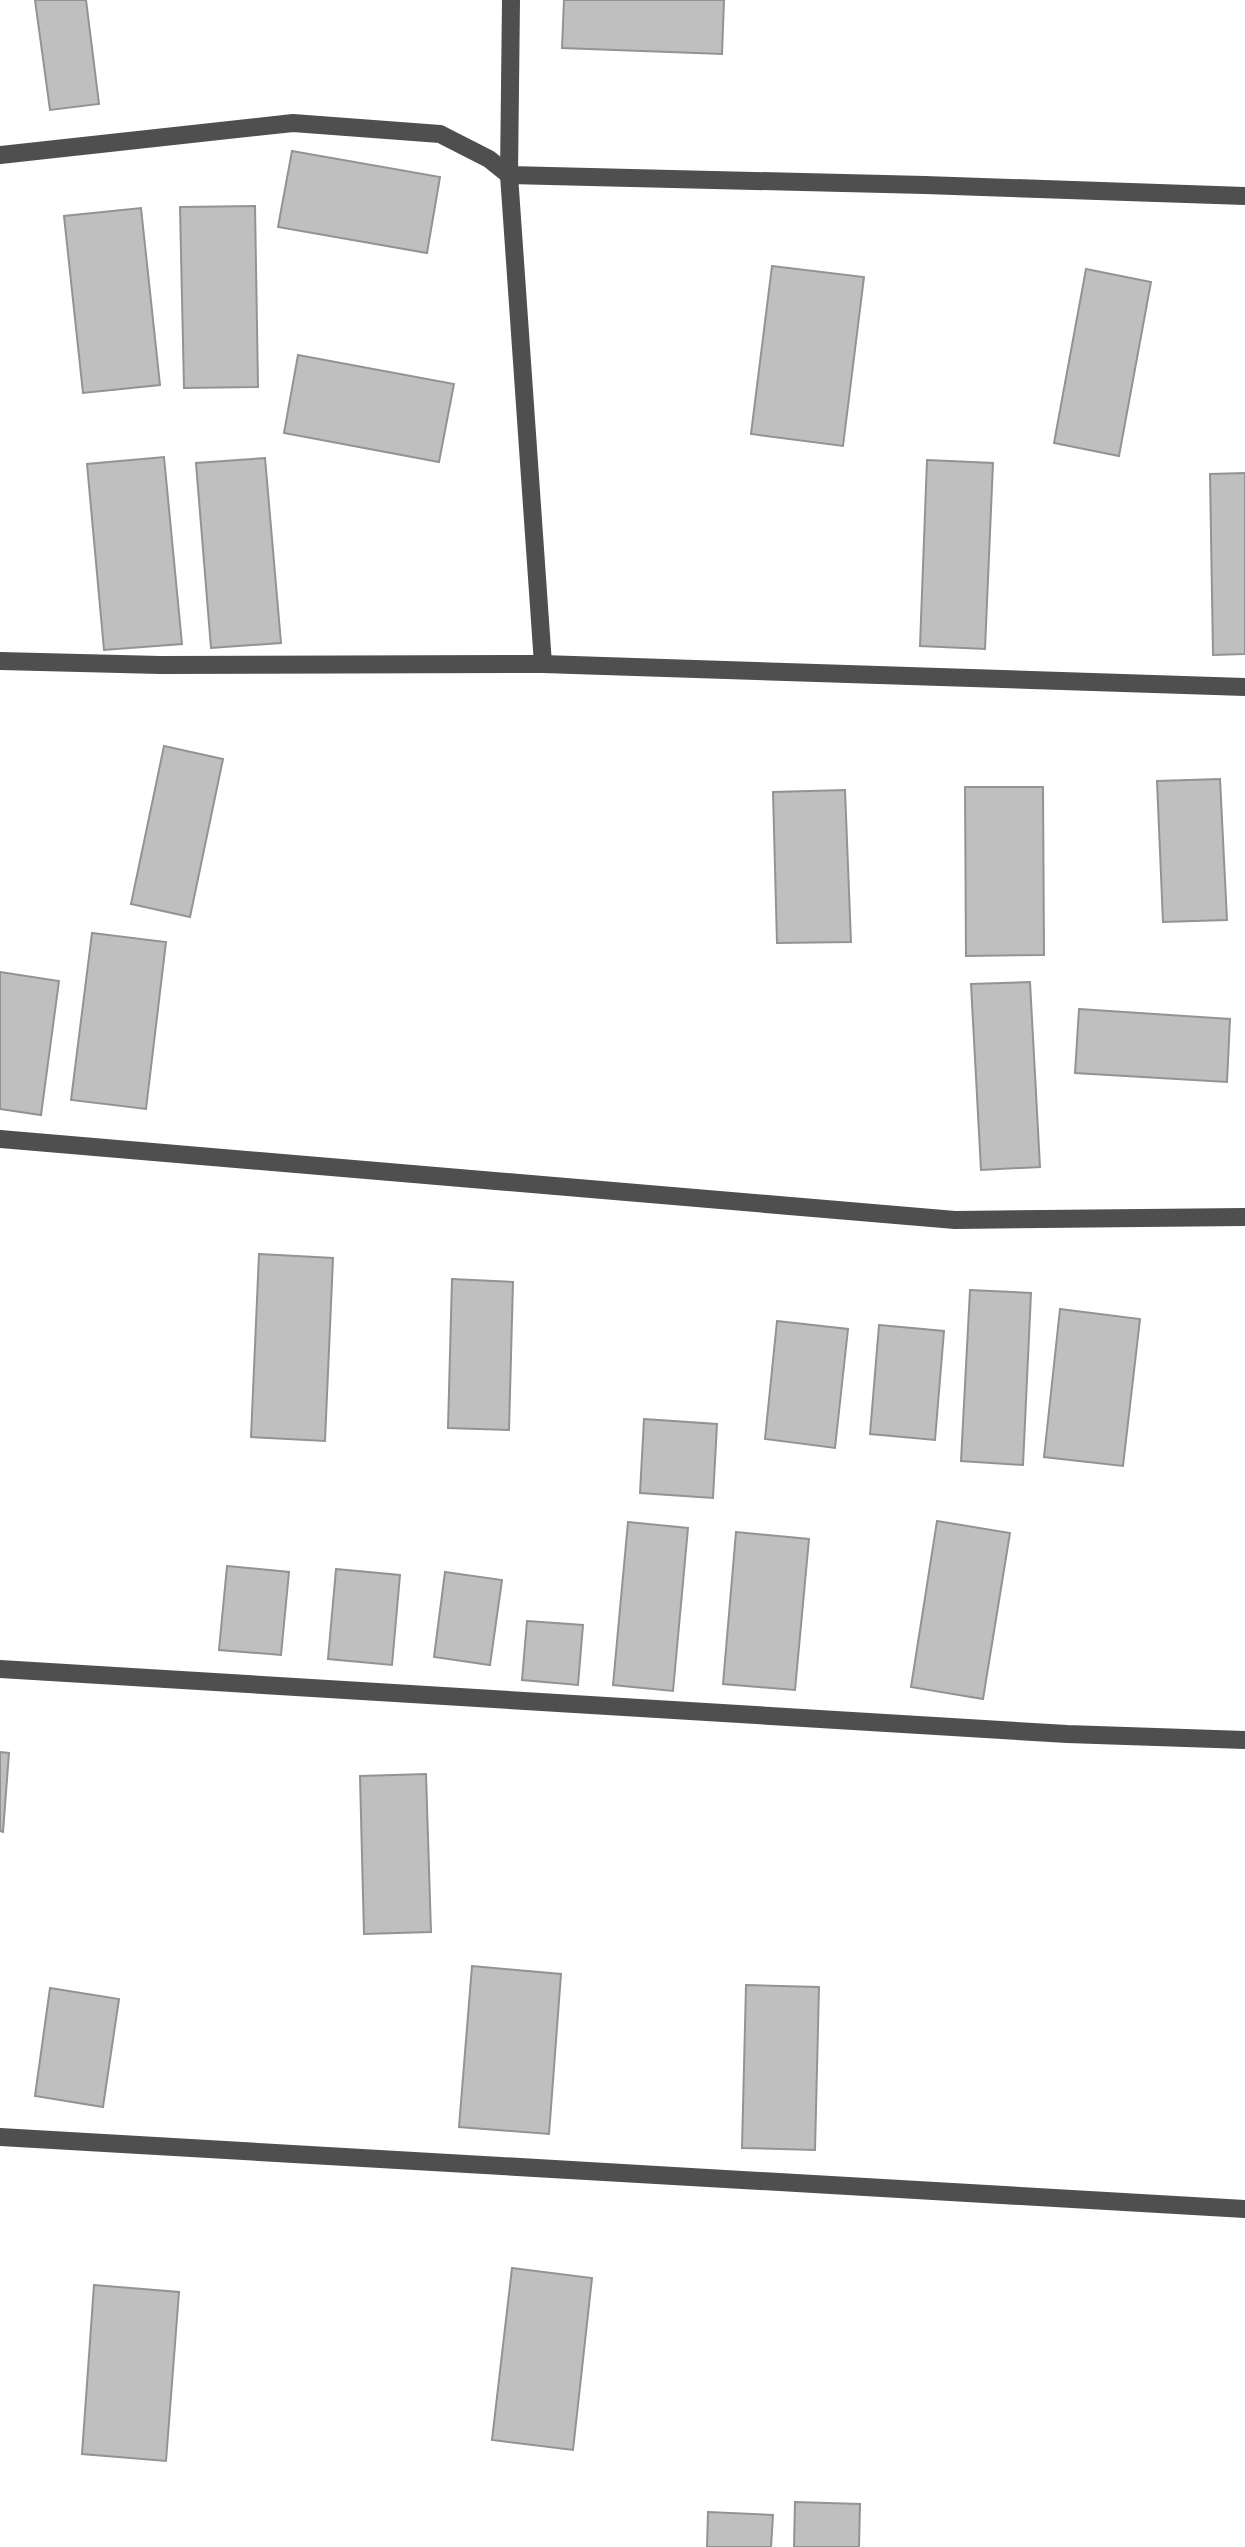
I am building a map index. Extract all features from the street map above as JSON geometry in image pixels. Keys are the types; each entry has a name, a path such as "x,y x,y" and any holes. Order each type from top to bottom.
{"street":[{"path":"511,0 509,175 543,664"},
{"path":"0,155 293,123 440,134 489,159 509,175 1245,196"},
{"path":"0,661 160,665 543,664 1245,687"},
{"path":"0,1139 955,1220 1245,1217"},
{"path":"0,1669 1040,1733 1245,1740"},
{"path":"0,2137 1245,2209"}],"building":[{"path":"35,0 86,0 99,104 50,110"},
{"path":"564,0 724,0 722,54 562,48"},
{"path":"292,151 440,177 427,253 278,227"},
{"path":"255,206 258,387 184,388 180,207"},
{"path":"141,208 160,385 83,393 64,216"},
{"path":"772,266 864,277 843,446 751,434"},
{"path":"1086,269 1151,282 1119,456 1054,443"},
{"path":"298,355 454,384 439,462 284,433"},
{"path":"164,457 182,644 104,650 87,464"},
{"path":"265,458 281,643 211,648 196,463"},
{"path":"927,460 993,463 985,649 920,646"},
{"path":"1245,473 1245,654 1213,655 1210,474"},
{"path":"164,746 223,759 190,917 131,904"},
{"path":"1220,779 1227,920 1163,922 1157,781"},
{"path":"965,787 1043,787 1044,955 966,956"},
{"path":"845,790 851,942 777,943 773,792"},
{"path":"92,933 166,942 146,1109 71,1100"},
{"path":"0,972 59,981 41,1115 0,1109"},
{"path":"1030,982 1040,1167 981,1170 971,984"},
{"path":"1079,1009 1230,1019 1227,1082 1075,1073"},
{"path":"259,1254 333,1258 325,1441 251,1437"},
{"path":"452,1279 513,1282 509,1430 448,1428"},
{"path":"970,1290 1031,1293 1023,1465 961,1461"},
{"path":"1060,1309 1140,1319 1123,1466 1044,1457"},
{"path":"777,1321 848,1329 835,1448 765,1439"},
{"path":"879,1325 944,1331 935,1440 870,1434"},
{"path":"644,1419 717,1424 713,1498 640,1493"},
{"path":"937,1521 1010,1533 983,1699 911,1687"},
{"path":"628,1522 688,1528 673,1691 613,1685"},
{"path":"736,1532 809,1539 795,1690 723,1684"},
{"path":"227,1566 289,1572 281,1655 219,1650"},
{"path":"336,1569 400,1575 392,1665 328,1659"},
{"path":"445,1572 502,1580 490,1665 434,1657"},
{"path":"527,1621 583,1625 578,1685 522,1680"},
{"path":"0,1752 9,1753 3,1832 0,1831"},
{"path":"426,1774 431,1932 364,1934 360,1776"},
{"path":"472,1966 561,1974 549,2134 459,2127"},
{"path":"746,1985 819,1987 815,2150 742,2148"},
{"path":"50,1988 119,1999 103,2107 35,2096"},
{"path":"512,2268 592,2278 573,2450 492,2440"},
{"path":"94,2285 179,2292 166,2461 82,2454"},
{"path":"795,2502 860,2504 859,2547 794,2547"},
{"path":"708,2512 773,2515 771,2547 707,2547"}]}
